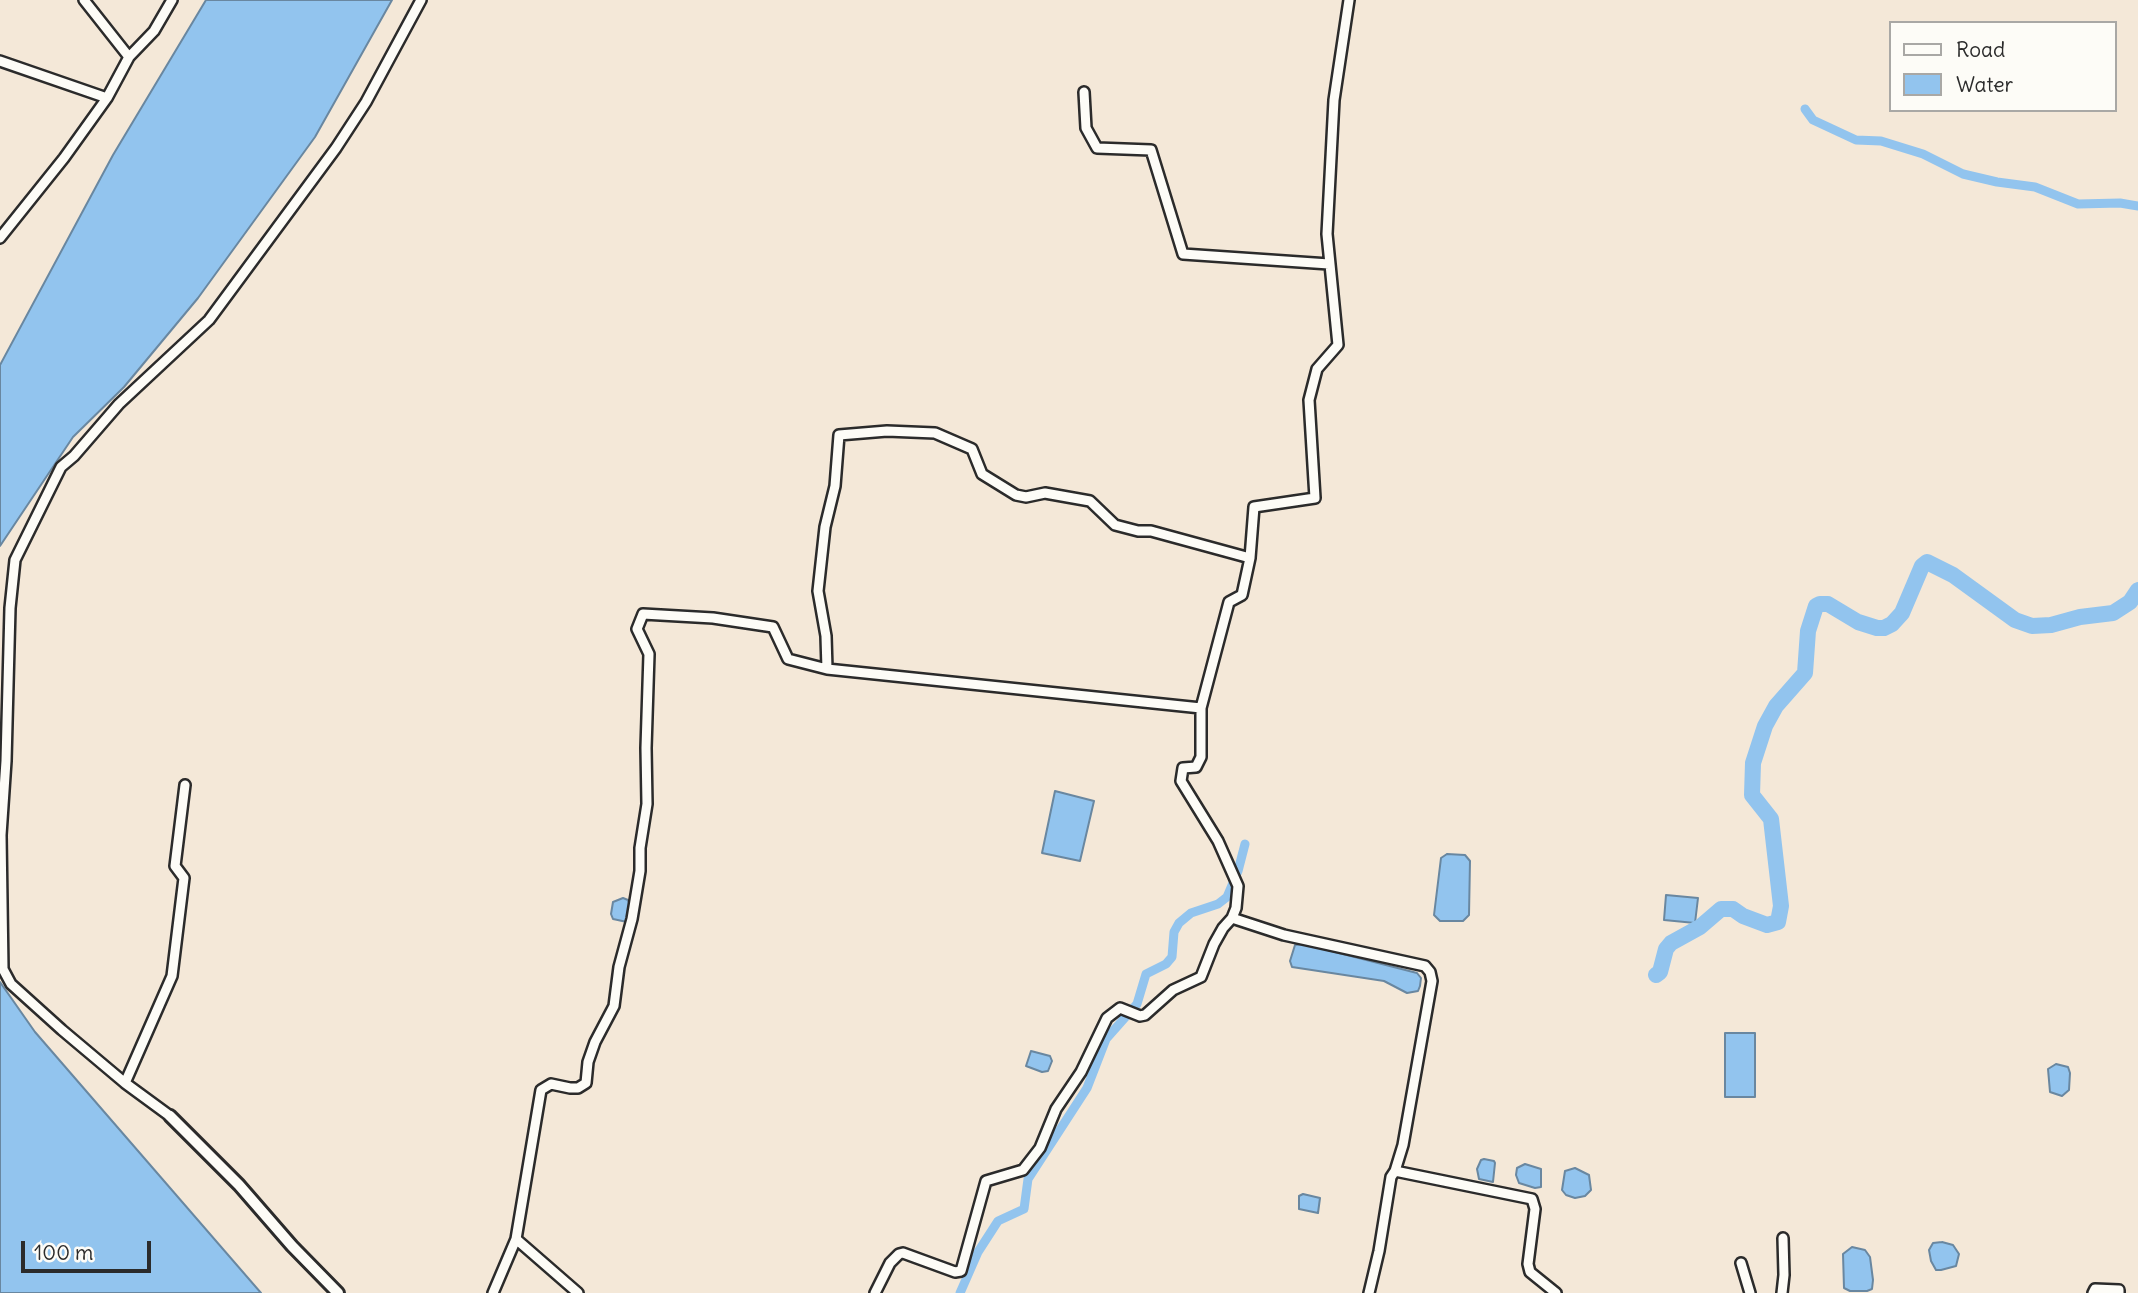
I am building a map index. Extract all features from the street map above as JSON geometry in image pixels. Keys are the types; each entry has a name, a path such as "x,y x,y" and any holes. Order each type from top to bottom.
{"street":[{"path":"84,0 129,57"},
{"path":"0,238 64,158 107,98 129,57 154,31 172,0"},
{"path":"338,1293 292,1246 239,1185 170,1116 125,1083 11,984 3,969 1,835 10,608 15,560 61,467 74,456 119,404 209,320 336,148 366,102 421,0"},
{"path":"875,1293 890,1263 899,1254 903,1253 956,1272 961,1271 986,1181 1023,1170 1040,1148 1056,1109 1081,1072 1107,1018 1117,1009 1128,1010 1140,1016 1149,1013 1173,990 1201,977 1214,944 1236,908 1238,886 1218,841 1181,781 1183,768 1196,767 1201,757 1201,708 1229,602 1242,595 1250,558 1254,507 1315,498 1309,400 1317,369 1338,345 1327,234 1334,100 1349,0"},
{"path":"0,61 107,98"},
{"path":"1084,92 1086,128 1097,148 1151,150 1183,254 1329,264"},
{"path":"827,669 826,636 818,591 825,527 835,486 839,435 887,431 934,433 972,449 982,474 1016,495 1027,497 1045,494 1090,501 1115,525 1138,531 1151,531 1250,558"},
{"path":"493,1293 516,1239 541,1090 551,1084 578,1088 586,1083 595,1042 614,1006 619,967 632,919 640,871 640,848 647,804 649,654 637,629 643,614 713,618 773,627 788,659 827,669 1201,708"},
{"path":"125,1083 172,976 184,878 175,866 185,785"},
{"path":"1231,918 1284,935 1425,966 1430,972 1432,981 1403,1144 1391,1177 1369,1293"},
{"path":"1395,1171 1532,1199 1535,1209 1528,1264 1530,1272 1556,1293"},
{"path":"1782,1293 1783,1238"},
{"path":"516,1239 578,1293"},
{"path":"1741,1263 1750,1293"},
{"path":"2093,1293 2095,1289 2119,1290 2119,1293"}],"water":[{"path":"206,0 392,0 315,137 198,298 124,387 73,437 0,546 0,365 113,155"},
{"path":"1055,791 1094,801 1080,861 1042,853"},
{"path":"1447,854 1465,855 1470,861 1469,915 1463,921 1440,921 1434,915 1441,858"},
{"path":"1666,895 1698,898 1695,923 1664,920"},
{"path":"623,898 628,900 631,907 627,922 613,919 611,914 613,902"},
{"path":"1304,944 1417,973 1421,978 1420,986 1418,991 1407,993 1384,981 1292,967 1290,961 1295,945"},
{"path":"0,982 35,1032 261,1293 0,1293"},
{"path":"1725,1033 1755,1033 1755,1097 1725,1097"},
{"path":"1031,1051 1050,1056 1052,1061 1048,1071 1042,1072 1026,1066"},
{"path":"2056,1064 2068,1067 2070,1073 2069,1090 2062,1096 2050,1092 2048,1069"},
{"path":"1484,1159 1495,1163 1493,1182 1479,1179 1477,1169"},
{"path":"1525,1164 1541,1169 1541,1187 1519,1183 1517,1168"},
{"path":"1575,1168 1589,1175 1591,1190 1585,1196 1575,1198 1566,1195 1562,1190 1565,1171"},
{"path":"1303,1194 1320,1198 1318,1213 1299,1209 1299,1196"},
{"path":"1933,1243 1953,1245 1959,1254 1956,1266 1936,1270 1929,1250"},
{"path":"1852,1247 1865,1250 1870,1257 1872,1289 1850,1291 1844,1288 1843,1254"}],"waterway":[{"path":"1805,109 1813,120 1856,140 1881,141 1923,154 1963,174 2035,187 2078,204 2120,203 2138,206"},
{"path":"1656,975 1660,972 1666,949 1671,943 1700,927 1721,909 1733,909 1767,925 1778,922 1781,906 1771,819 1752,795 1753,763 1765,726 1776,706 1805,673 1808,631 1816,606 1828,604 1858,622 1884,628 1902,613 1922,566 1927,562 1953,575 2015,620 2032,626 2113,613 2130,602 2138,590"},
{"path":"960,1293 978,1252 998,1221 1024,1209 1028,1179 1087,1088 1106,1039 1137,1004 1146,974 1166,964 1172,957 1174,932 1179,923 1191,913 1218,904 1227,897 1245,844"}]}
